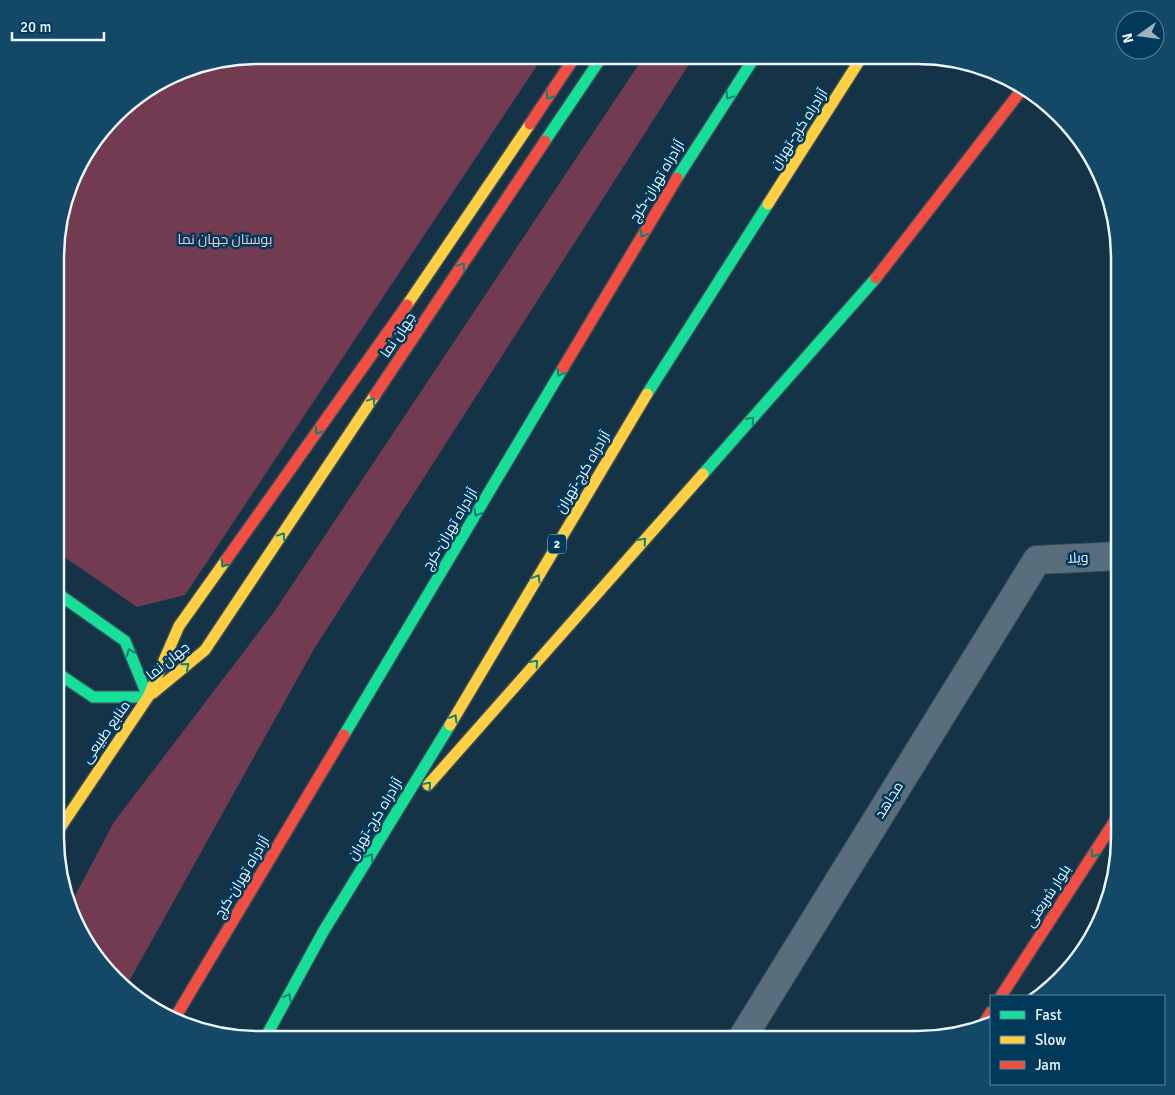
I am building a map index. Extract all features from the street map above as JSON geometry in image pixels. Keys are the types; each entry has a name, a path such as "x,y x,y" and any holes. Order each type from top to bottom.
{"main road":[{"name":"جهان نما","path":"148,697 179,626 458,233 570,64"},
{"name":"جهان نما","path":"148,697 205,650 597,64"},
{"name":"آزادراه تهران-کرج","path":"177,1014 703,134 750,64"},
{"name":"آزادراه کرج-تهران","path":"269,1031 323,932 384,835 638,408 857,64"},
{"path":"384,835 883,270 1020,93"},
{"path":"64,598 125,642 148,697 93,698 64,678"},
{"name":"منابع طبیعی","path":"64,822 148,697"},
{"name":"بلوار شریعتی","path":"1003,995 1111,827"}],"street":[{"name":"ویلا","path":"1037,560 1111,556"},
{"name":"مجاهد","path":"747,1031 1037,560"}],"green space":[{"name":"بوستان جهان نما","path":"245,64 538,64 185,595 137,607 64,557 65,232 70,207 78,183 104,139 120,120 150,96 183,78 220,67"},
{"path":"639,64 689,64 314,649 129,982 120,975 96,945 78,912 74,898 114,822 274,612"}],"traffic: fast":[{"path":"545,141 597,64"},
{"path":"677,178 750,64"},
{"path":"647,394 768,204"},
{"path":"703,474 876,278"},
{"path":"344,735 563,368"},
{"path":"64,598 125,641 148,697"},
{"path":"64,677 93,697 148,697"},
{"path":"269,1031 323,932 450,725"}],"traffic: slow":[{"path":"768,204 857,64"},
{"path":"407,305 530,124"},
{"path":"450,725 647,394"},
{"path":"153,693 205,650 375,395"},
{"path":"428,785 703,474"},
{"path":"64,822 148,697 179,626 226,560"}],"traffic: jam":[{"path":"530,124 570,64"},
{"path":"876,278 1019,93"},
{"path":"375,395 545,141"},
{"path":"563,368 677,178"},
{"path":"226,560 407,305"},
{"path":"177,1014 344,735"},
{"path":"1002,995 1111,827"},
{"path":"987,1019 990,1014"}]}
